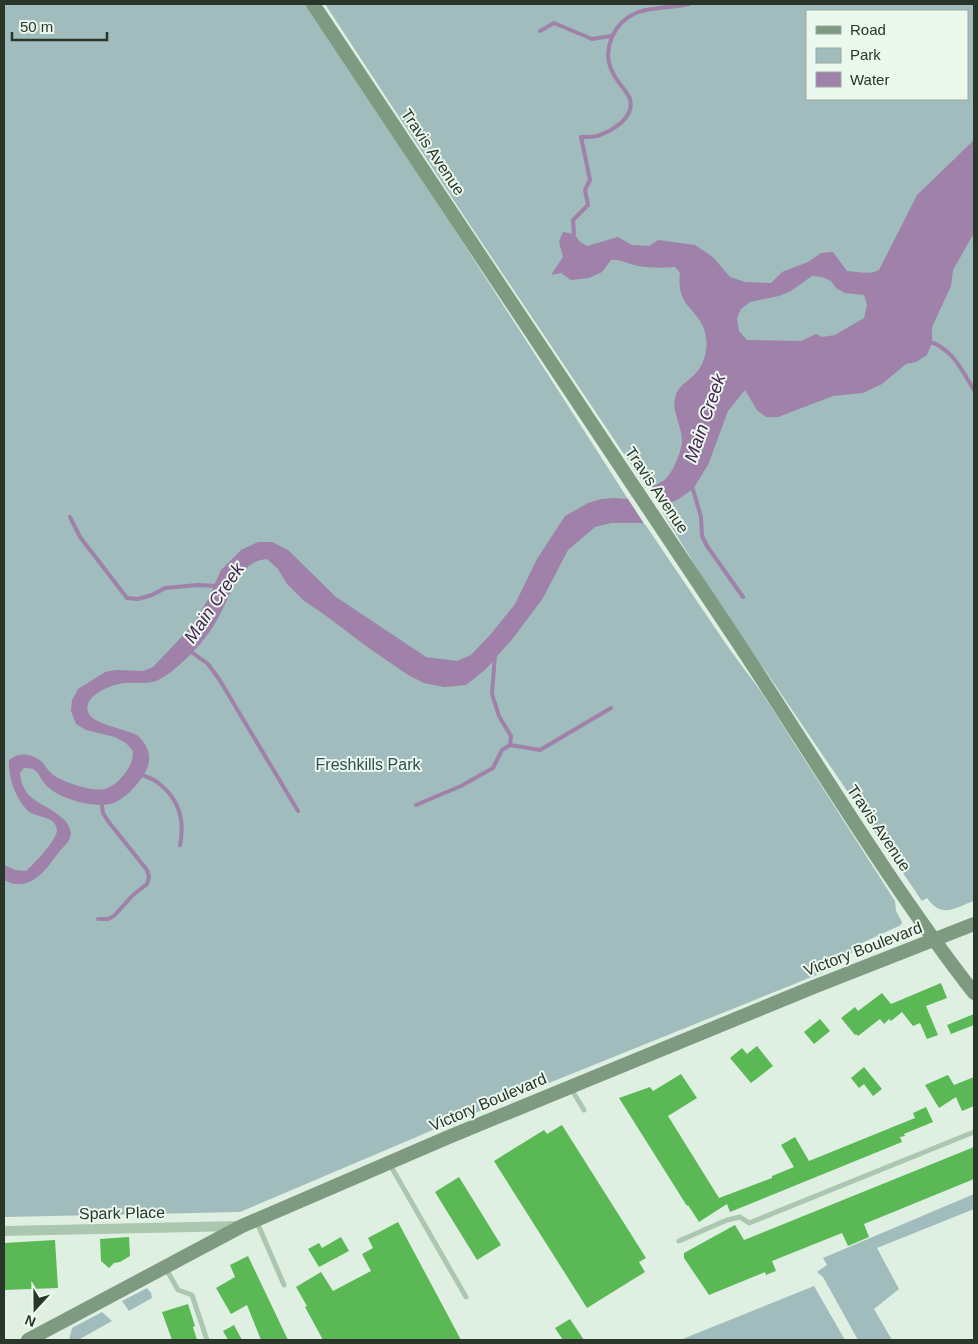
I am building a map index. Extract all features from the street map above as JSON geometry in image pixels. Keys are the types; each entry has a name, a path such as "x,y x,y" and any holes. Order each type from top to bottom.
{"street":[{"name":"Travis Avenue","path":"313,4 751,662 860,832 934,940 974,992"},
{"name":"Victory Boulevard","path":"28,1340 242,1226 570,1086 974,924"},
{"name":"Spark Place","path":"4,1231 242,1226"}],"lane":[{"path":"570,1086 584,1110"},
{"path":"679,1241 727,1220 740,1217 749,1224 974,1132"},
{"path":"389,1162 466,1297"},
{"path":"256,1220 284,1285"},
{"path":"164,1267 178,1290 192,1294 207,1340"}],"green space":[{"name":"Freshkills Park","path":"4,4 306,4 628,499 728,647 762,693 895,901 896,911 902,922 901,925 851,948 852,953 824,972 440,1127 240,1212 4,1217"},
{"path":"325,4 974,4 974,901 954,909 943,910 927,898 922,901 707,585 663,513 667,510 650,485 646,487 466,219"},
{"path":"974,1194 974,1209 877,1248 899,1289 874,1309 892,1340 858,1340 823,1277 817,1272 827,1265 823,1258"},
{"path":"814,1286 845,1340 680,1340"},
{"path":"147,1288 152,1298 129,1311 122,1301"},
{"path":"102,1312 112,1321 78,1340 69,1340 72,1328"}],"water":[{"name":"Main Creek","path":"974,140 974,233 953,270 951,286 932,327 932,342 927,355 916,362 906,364 882,384 863,393 833,396 778,417 766,417 757,410 745,390 728,411 708,465 693,489 677,500 664,505 643,523 611,523 595,527 568,550 543,598 514,637 485,670 466,685 444,687 424,683 408,675 303,600 287,584 278,569 267,559 257,561 248,566 236,582 217,620 207,635 174,669 156,681 122,683 110,686 90,700 88,711 91,717 138,736 147,749 149,761 146,770 128,794 120,800 109,804 91,804 72,800 55,792 45,785 34,769 24,768 20,773 23,786 29,795 58,814 69,826 71,833 67,843 46,869 36,878 28,883 20,884 4,880 4,865 15,870 26,871 48,847 57,831 56,825 52,821 30,812 23,805 13,786 9,760 25,754 33,756 56,776 85,788 105,789 118,782 130,766 133,751 126,743 115,737 86,730 76,724 71,711 72,700 78,689 105,672 116,670 143,671 153,667 191,627 207,601 221,570 241,550 258,542 272,542 288,550 336,597 426,657 457,661 471,655 515,604 537,559 565,516 588,503 601,499 628,499 650,484 652,487 667,478 682,445 674,404 675,398 683,384 699,370 705,357 706,338 704,328 685,302 680,285 680,273 675,267 643,267 611,260 602,272 589,278 571,280 561,273 551,275 563,257 559,242 563,232 574,234 580,242 587,246 618,237 632,245 649,246 658,240 695,245 713,257 730,277 745,282 771,283 782,272 808,262 821,253 833,252 847,271 868,273 879,270 917,195","holes":["812,276 822,277 831,281 836,288 845,293 864,295 867,305 864,318 835,335 822,337 816,334 801,341 747,340 739,331 737,318 741,309 750,302 779,296 791,291"]}],"pier":[{"path":"650,484 665,507 645,525 628,499"}],"building":[{"path":"941,983 947,998 926,1006 938,1035 927,1039 920,1023 913,1026 902,1012 884,1024 880,1019 858,1036 841,1018 855,1007 858,1011 882,993 891,1004"},
{"path":"974,1014 974,1025 951,1034 947,1025"},
{"path":"820,1019 830,1031 814,1044 804,1032"},
{"path":"757,1046 773,1066 751,1083 730,1058 742,1048 747,1054"},
{"path":"864,1067 882,1089 873,1096 864,1084 859,1088 851,1078"},
{"path":"681,1074 697,1098 668,1116 719,1198 772,1178 772,1176 794,1167 781,1145 795,1137 809,1161 915,1118 913,1113 926,1107 933,1122 904,1134 905,1136 900,1137 902,1142 730,1212 727,1204 699,1222 619,1098 650,1087 653,1091"},
{"path":"948,1075 954,1085 974,1077 974,1106 962,1111 956,1097 939,1108 925,1085"},
{"path":"562,1125 646,1258 639,1262 645,1272 587,1308 494,1161 544,1130 547,1134"},
{"path":"974,1147 974,1179 864,1224 869,1237 848,1246 842,1233 772,1261 776,1271 766,1275 765,1272 709,1295 684,1258 684,1253 735,1225 744,1240"},
{"path":"459,1177 501,1245 477,1260 435,1192"},
{"path":"398,1222 461,1340 323,1340 296,1287 321,1272 333,1291 371,1271 362,1254 373,1248 368,1238"},
{"path":"129,1237 130,1256 114,1263 109,1268 101,1261 100,1239"},
{"path":"341,1237 349,1251 319,1267 308,1249 319,1243 322,1248"},
{"path":"55,1240 58,1288 4,1290 4,1243"},
{"path":"248,1256 288,1340 261,1340 247,1305 231,1314 216,1288 235,1277 230,1265"},
{"path":"188,1304 197,1340 172,1340 162,1312"},
{"path":"570,1319 584,1340 563,1340 555,1328"},
{"path":"234,1325 242,1340 228,1340 223,1331"}],"waterway":[{"path":"574,234 573,220 588,205 585,190 590,180 581,137 597,136 609,131 626,118 631,106 629,96 610,65 608,56 611,38 621,23 636,13 689,4"},
{"path":"540,31 554,23 592,39 611,36"},
{"path":"928,341 950,354 974,390"},
{"path":"692,486 701,517 702,536 743,597"},
{"name":"Main Creek","path":"70,517 80,537 127,598 138,599 152,595 165,588 198,585 217,586"},
{"name":"Main Creek","path":"190,651 208,664 219,679 298,811"},
{"path":"416,805 461,786 493,768 502,750 510,745 511,736 499,716 492,694 495,654"},
{"path":"510,745 540,750 611,708"},
{"path":"139,773 153,779 165,788 175,802 181,818 180,845"},
{"path":"98,919 108,919 114,916 133,895 147,884 149,877 147,870 103,813 101,800"}]}
